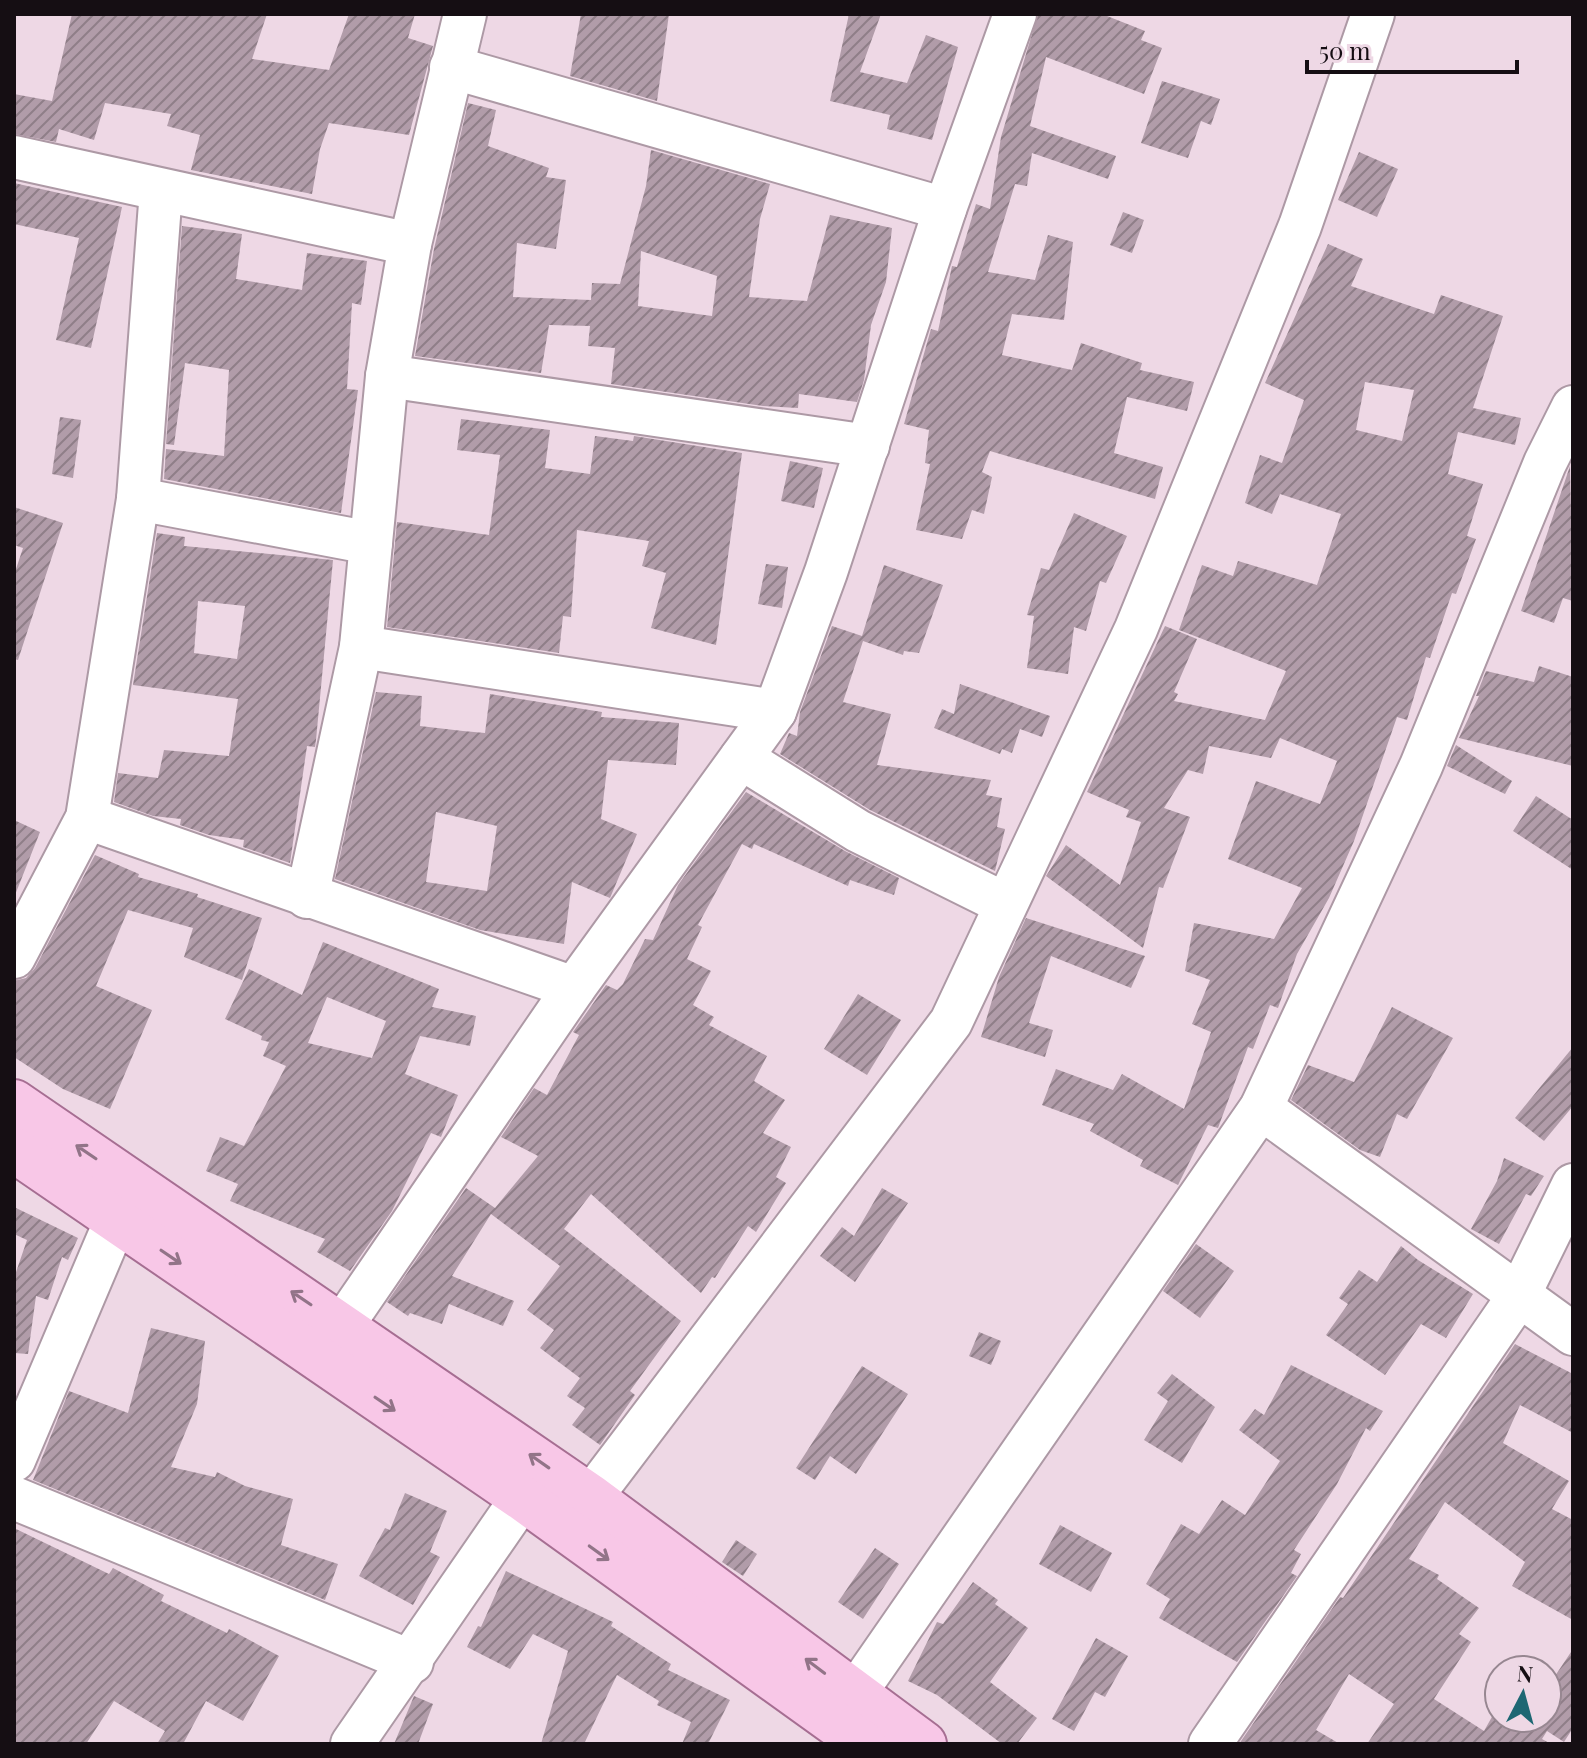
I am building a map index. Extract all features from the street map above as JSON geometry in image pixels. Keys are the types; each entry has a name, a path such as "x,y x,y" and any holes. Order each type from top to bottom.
{"main road":[{"path":"14,1102 591,1497 924,1744"},
{"path":"14,1150 522,1498 864,1744"}],"street":[{"path":"307,897 361,647 387,376 410,244 465,14"},
{"path":"342,1326 574,988 775,711 868,446 945,209 1015,14"},
{"path":"591,1497 951,1022 1136,629 1300,226 1373,14"},
{"path":"451,67 945,209"},
{"path":"14,157 410,244"},
{"path":"14,957 87,818 138,499 161,190"},
{"path":"387,376 868,446"},
{"path":"854,1695 1261,1108 1559,468 1573,407"},
{"path":"138,499 371,543"},
{"path":"361,647 775,711"},
{"path":"741,758 858,831 1005,904"},
{"path":"87,818 574,988"},
{"path":"1261,1108 1573,1334"},
{"path":"1210,1744 1518,1297 1573,1185"},
{"path":"14,1460 116,1220"},
{"path":"14,1498 412,1662"},
{"path":"352,1744 412,1662 522,1498"}],"building":[{"path":"72,14 267,14 252,59 329,70 349,14 415,14 408,38 433,46 409,135 329,123 320,149 312,194 191,170 200,135 167,126 171,114 105,103 94,140 59,129 56,142 14,134 14,94 52,101"},
{"path":"581,14 669,14 657,101 570,76"},
{"path":"849,14 881,14 860,72 907,83 926,35 958,47 932,140 887,129 890,115 830,101"},
{"path":"1038,14 1102,14 1145,31 1141,40 1162,48 1144,94 1046,57 1030,126 1116,156 1108,179 1032,153 1027,186 1015,184 988,272 1035,280 1048,235 1073,242 1064,320 1012,314 1002,355 1072,370 1081,343 1142,363 1140,370 1194,382 1187,411 1127,397 1114,453 1163,467 1155,499 990,451 982,472 992,477 984,514 972,510 962,539 916,530 930,464 925,463 929,430 904,424 931,329 938,331 952,266 957,267 976,204 990,209 1001,137"},
{"path":"1162,81 1220,99 1211,125 1201,121 1188,158 1141,143"},
{"path":"468,103 496,110 488,146 549,168 546,177 566,180 556,249 517,243 513,297 591,300 592,283 620,284 646,186 651,150 770,184 760,219 749,297 807,301 830,215 892,228 886,282 871,325 864,380 857,402 799,394 798,408 763,406 611,384 615,348 588,346 590,326 549,325 541,373 415,356 434,249","holes":["641,251 717,276 712,316 638,306"]},
{"path":"1359,152 1398,169 1377,217 1338,200"},
{"path":"14,183 122,207 91,348 56,340 79,238 14,224"},
{"path":"1123,212 1144,220 1132,253 1110,245"},
{"path":"182,226 242,234 236,279 302,290 307,253 367,261 361,305 352,303 347,389 358,390 341,513 164,479 166,449 224,456 229,370 185,363 174,445 166,444"},
{"path":"1328,244 1363,259 1351,286 1434,314 1441,295 1503,316 1473,408 1521,418 1515,445 1458,432 1448,474 1483,484 1467,536 1476,539 1456,594 1452,593 1430,658 1426,657 1407,720 1397,717 1354,841 1329,898 1297,954 1278,1008 1270,1005 1253,1049 1248,1047 1218,1128 1208,1125 1178,1185 1140,1166 1143,1160 1090,1131 1094,1124 1042,1105 1056,1069 1113,1090 1122,1074 1184,1109 1211,1032 1192,1024 1210,980 1185,971 1194,923 1274,939 1302,888 1228,859 1256,781 1320,804 1337,761 1280,738 1271,758 1209,746 1203,774 1188,770 1164,808 1190,817 1163,888 1159,887 1143,948 1046,876 1066,845 1120,885 1141,822 1126,817 1129,810 1087,792 1165,626 1197,639 1174,692 1178,694 1174,701 1265,720 1286,671 1179,630 1202,565 1233,576 1238,561 1317,585 1341,514 1280,494 1272,514 1245,503 1260,455 1282,463 1304,400 1265,383","holes":["1365,382 1414,390 1402,441 1356,430"]},
{"path":"60,417 81,420 73,478 52,474"},
{"path":"461,419 550,430 545,468 590,474 595,436 633,441 634,436 742,453 716,645 651,628 666,573 642,566 649,541 577,530 571,617 563,616 559,653 387,627 397,522 489,535 500,455 457,450"},
{"path":"790,461 823,468 814,508 781,501"},
{"path":"1570,466 1573,601 1563,598 1554,623 1521,611"},
{"path":"14,507 63,523 18,660 14,659 14,575 23,548 14,545"},
{"path":"1074,513 1127,536 1106,583 1100,581 1086,631 1074,627 1068,674 1027,668 1034,616 1027,615 1041,568 1049,570"},
{"path":"157,533 185,537 184,546 333,560 316,740 315,747 307,746 290,863 243,847 244,840 209,835 180,825 181,819 153,816 114,802 118,773 158,778 164,750 229,756 238,699 133,685","holes":["198,601 245,606 237,659 194,653"]},
{"path":"766,564 788,567 782,608 758,604"},
{"path":"884,565 943,585 919,653 904,651 903,655 863,641 843,702 891,714 877,765 991,780 986,795 1002,798 997,827 1005,829 995,871 870,810 780,754 789,733 797,736 800,712 832,626 862,636"},
{"path":"1539,666 1573,677 1573,766 1459,738 1479,696 1476,696 1486,671 1534,682"},
{"path":"960,684 1050,716 1042,737 1020,729 1012,753 1002,749 1000,754 934,728 942,709 954,714"},
{"path":"376,692 422,696 420,726 463,731 485,733 490,694 602,712 601,717 679,723 676,765 608,760 601,819 637,834 610,898 572,882 564,944 480,930 335,879","holes":["436,812 497,826 487,891 426,882"]},
{"path":"1456,745 1512,781 1505,794 1447,766"},
{"path":"746,792 845,851 899,878 894,895 850,880 848,886 754,844 752,849 742,844 698,925 702,927 687,959 711,971 693,1005 714,1017 709,1025 767,1056 754,1081 785,1100 763,1133 791,1147 776,1177 786,1183 756,1232 748,1226 715,1278 712,1277 701,1293 591,1194 564,1229 681,1321 630,1391 635,1395 600,1445 572,1425 585,1408 567,1396 580,1378 540,1348 554,1330 527,1310 560,1266 491,1214 452,1276 514,1301 503,1326 449,1304 442,1324 410,1313 408,1316 387,1302 466,1188 495,1208 538,1156 501,1137 534,1088 547,1095 579,1035 573,1032 606,985 617,990 623,984 645,939 653,940 678,885"},
{"path":"1536,796 1573,820 1573,870 1513,831"},
{"path":"14,820 40,832 15,895 14,895"},
{"path":"95,855 139,874 138,877 198,894 197,897 262,918 242,980 184,957 193,928 128,910 96,986 152,1010 110,1109 63,1089 14,1057 14,981 26,978 35,968"},
{"path":"1026,918 1145,956 1131,988 1051,956 1029,1023 1053,1030 1045,1057 981,1037 999,977"},
{"path":"323,942 439,989 432,1007 476,1016 470,1046 420,1036 405,1074 458,1095 441,1137 431,1133 392,1211 350,1271 317,1252 325,1239 230,1201 238,1184 206,1171 220,1137 244,1146 286,1066 263,1056 269,1042 261,1040 262,1036 225,1019 249,969 302,995","holes":["327,997 386,1021 372,1058 308,1043"]},
{"path":"858,994 901,1020 867,1075 824,1049"},
{"path":"1392,1007 1453,1038 1407,1119 1397,1114 1380,1157 1360,1150 1291,1100 1308,1065 1354,1082"},
{"path":"1573,1047 1573,1106 1544,1141 1515,1118"},
{"path":"1504,1158 1544,1176 1531,1196 1526,1194 1499,1244 1471,1229 1497,1181"},
{"path":"882,1188 908,1203 855,1282 820,1256 842,1227 854,1236"},
{"path":"14,1207 78,1238 68,1260 62,1257 48,1300 36,1296 28,1354 14,1353 14,1278 27,1240 14,1234"},
{"path":"1196,1244 1234,1271 1200,1318 1163,1291"},
{"path":"1401,1246 1473,1294 1446,1338 1421,1324 1385,1375 1326,1335 1348,1304 1339,1298 1359,1270 1377,1282"},
{"path":"151,1328 205,1341 197,1404 171,1467 215,1477 217,1472 245,1486 293,1499 281,1545 338,1564 325,1600 33,1480 69,1391 128,1413"},
{"path":"979,1332 1001,1341 991,1365 969,1356"},
{"path":"1515,1344 1573,1374 1573,1433 1520,1405 1503,1443 1569,1481 1552,1509 1573,1520 1573,1620 1512,1586 1525,1562 1445,1502 1409,1559 1439,1575 1437,1579 1479,1608 1459,1634 1471,1642 1434,1699 1483,1730 1483,1734 1545,1734 1542,1739 1551,1744 1367,1744 1394,1704 1349,1674 1316,1730 1340,1744 1239,1744 1340,1597 1343,1598"},
{"path":"1291,1365 1383,1411 1370,1431 1366,1428 1337,1484 1294,1550 1301,1554 1291,1573 1297,1576 1237,1662 1159,1618 1170,1599 1146,1584 1181,1524 1199,1534 1222,1500 1245,1515 1280,1461 1239,1430 1255,1409 1264,1415"},
{"path":"862,1366 908,1394 856,1474 830,1456 815,1480 796,1468"},
{"path":"1172,1374 1215,1407 1182,1463 1144,1440 1168,1401 1157,1393"},
{"path":"405,1493 447,1511 430,1552 440,1557 413,1605 359,1576 385,1528 390,1530"},
{"path":"1060,1525 1112,1553 1091,1592 1039,1564"},
{"path":"14,1528 109,1574 113,1568 164,1595 161,1601 227,1633 229,1629 279,1656 243,1721 206,1701 183,1744 157,1744 165,1731 114,1701 86,1744 14,1744"},
{"path":"736,1540 757,1554 743,1576 722,1562"},
{"path":"875,1548 899,1564 863,1619 838,1602"},
{"path":"506,1571 613,1622 611,1626 671,1664 668,1670 730,1700 708,1744 682,1744 691,1722 657,1705 659,1701 617,1675 584,1744 541,1744 568,1651 533,1634 510,1669 467,1647 478,1626 481,1627"},
{"path":"973,1582 998,1600 995,1604 1028,1628 990,1682 1037,1718 1017,1744 1002,1744 937,1695 908,1681 937,1622 943,1624"},
{"path":"1096,1638 1128,1656 1105,1697 1095,1692 1074,1731 1052,1719"},
{"path":"1573,1649 1573,1728 1564,1742 1552,1734 1563,1734 1563,1664"},
{"path":"414,1696 433,1704 418,1744 394,1744"}]}
